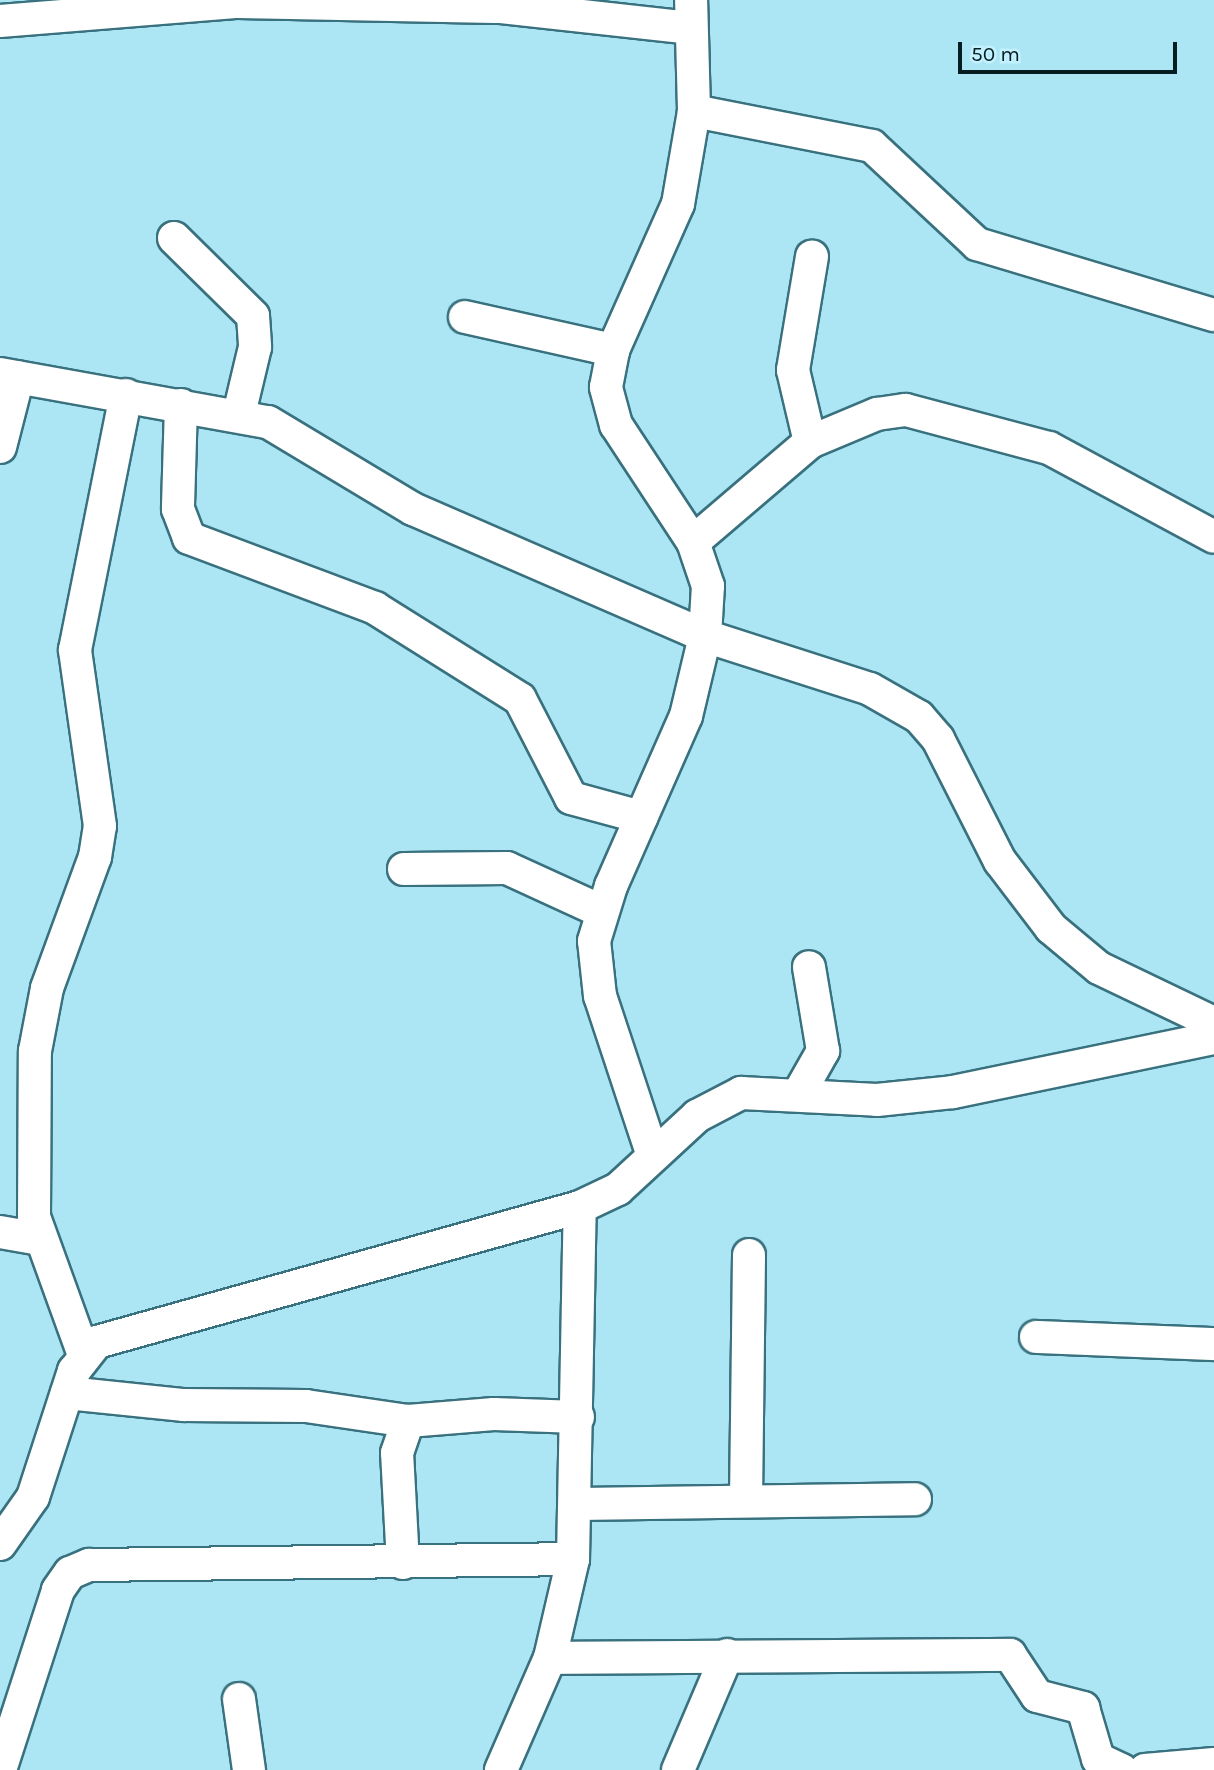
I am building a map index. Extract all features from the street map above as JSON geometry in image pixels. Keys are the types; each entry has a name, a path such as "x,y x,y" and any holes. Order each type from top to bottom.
{"street":[{"path":"0,21 238,2 445,3 690,14 694,111 670,228 613,350 606,387 616,425 693,542 708,586 705,636 686,716 601,911 594,941 600,996 652,1153"},
{"path":"694,111 872,146 977,244 1214,315"},
{"path":"174,238 253,316 255,347 239,414"},
{"path":"810,442 793,370 812,257"},
{"path":"465,317 613,350"},
{"path":"0,447 9,375 239,414 296,434 413,509 705,636 870,689 919,717 953,762 1000,861 1051,928 1099,968 1214,1023"},
{"path":"84,1355 38,1239 35,1051 47,988 95,857 100,826 75,650 78,620 126,395"},
{"path":"181,405 178,509 189,538 344,592 399,622 520,699 571,797 641,817"},
{"path":"693,542 810,442 877,414 934,412 1049,448 1214,537"},
{"path":"404,869 507,868 601,911"},
{"path":"798,1095 823,1051 809,967"},
{"path":"0,1544 33,1497 67,1392 84,1355 115,1335 580,1207 618,1189 652,1153 718,1100 741,1093 877,1100 953,1092 1214,1038"},
{"path":"501,1770 550,1658 573,1559 578,1504 580,1207"},
{"path":"0,1231 38,1239"},
{"path":"746,1502 749,1255"},
{"path":"1037,1338 1214,1344"},
{"path":"67,1392 184,1405 306,1406 408,1421 494,1414 578,1417"},
{"path":"403,1563 397,1453 408,1421"},
{"path":"578,1504 915,1499"},
{"path":"2,1748 58,1590 70,1573 114,1562 403,1563 573,1559"},
{"path":"678,1770 727,1655"},
{"path":"550,1658 1010,1655 1037,1696 1083,1708 1098,1759 1122,1770"},
{"path":"239,1699 249,1770"},
{"path":"1145,1770 1214,1764"}]}
